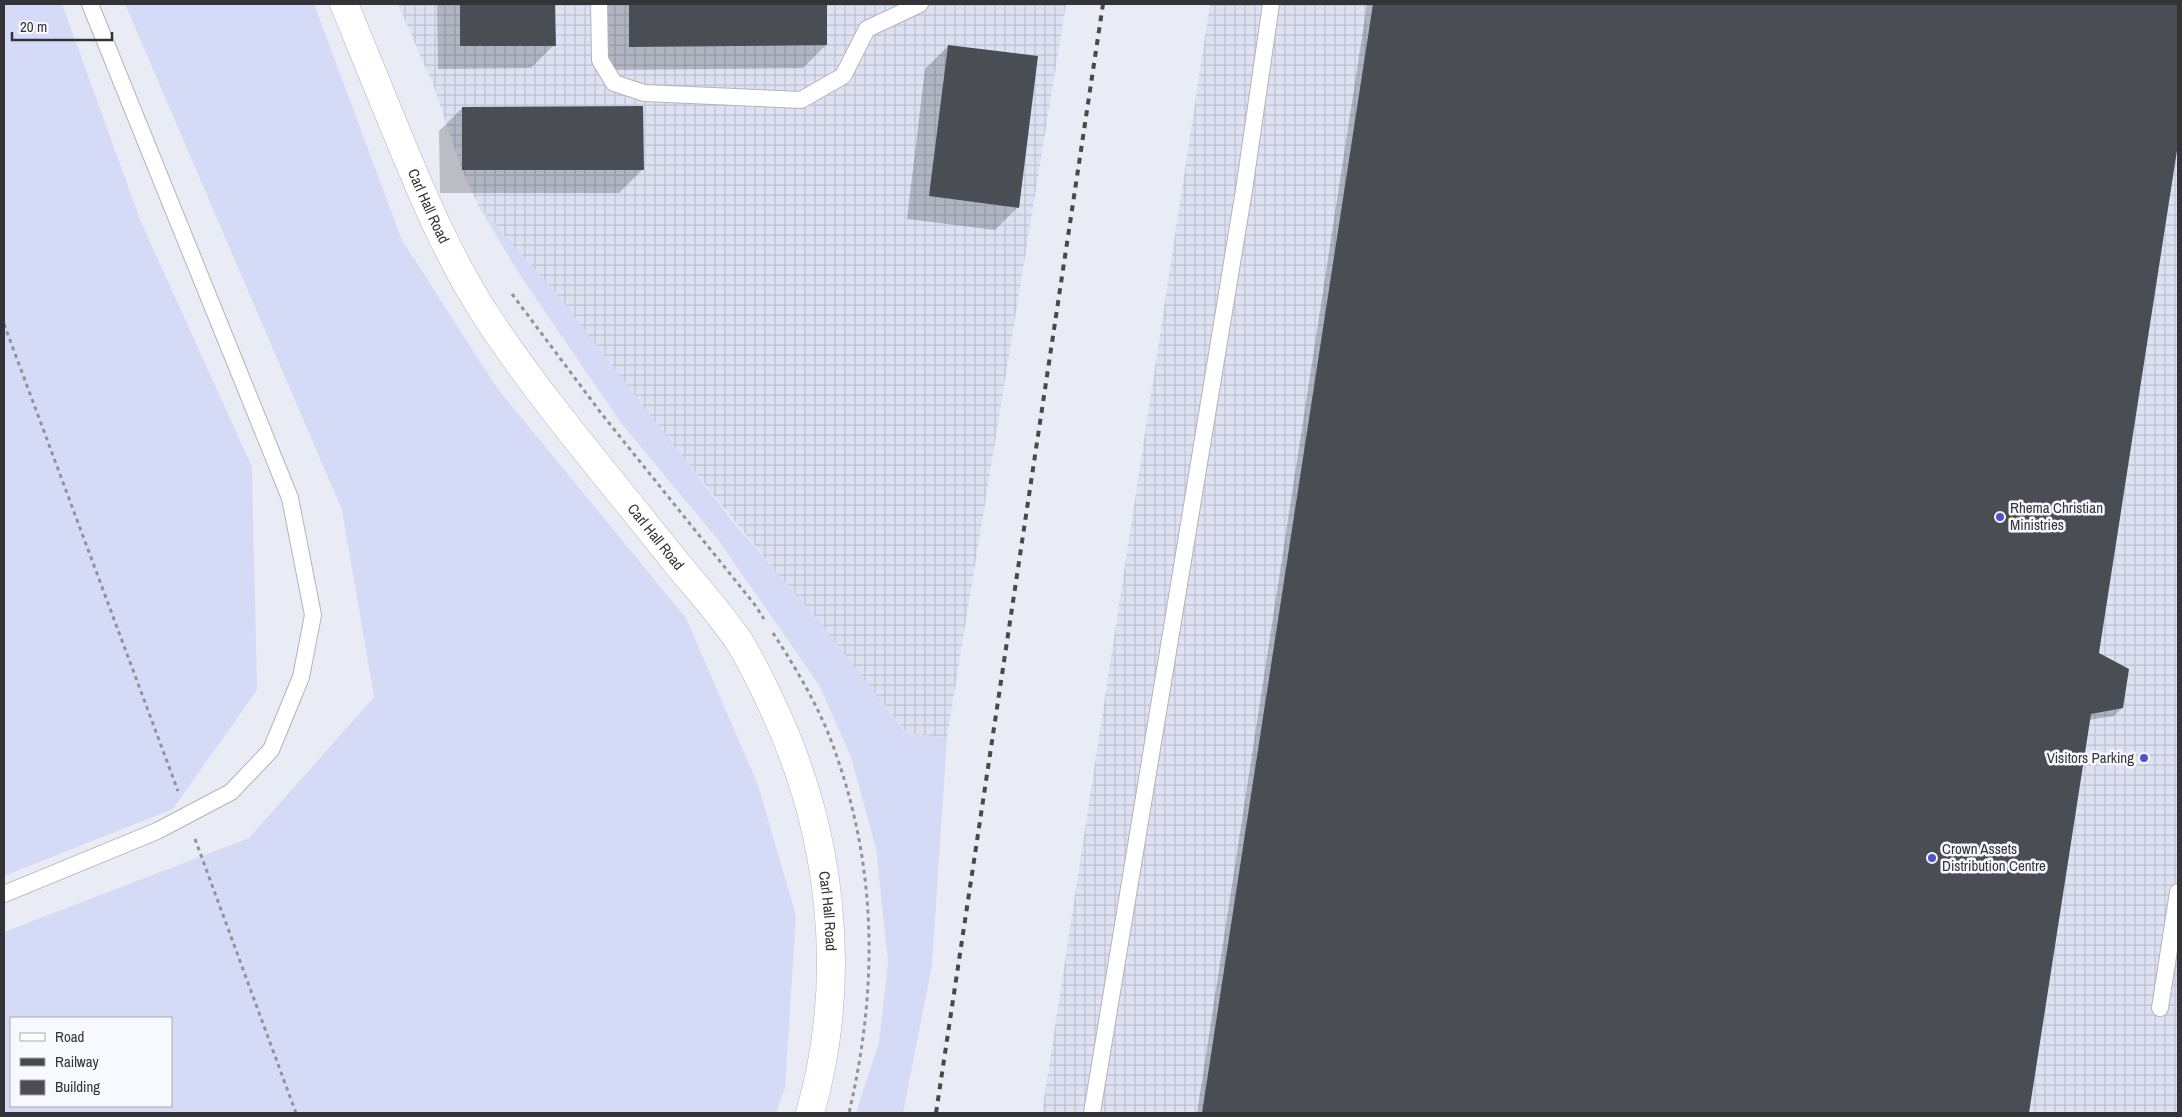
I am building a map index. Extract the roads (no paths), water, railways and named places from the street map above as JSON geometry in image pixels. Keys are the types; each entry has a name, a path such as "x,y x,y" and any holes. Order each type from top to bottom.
{"street":[{"name":"Carl Hall Road","path":"344,4 428,209 449,254 486,316 532,380 740,644 786,734 802,776 819,842 828,896 832,964 827,1033 818,1086 810,1113"}],"lane":[{"path":"4,894 157,832 231,792 271,750 301,678 313,615 290,498 90,4"},
{"path":"599,4 600,60 614,83 644,93 801,100 843,76 867,29 910,6"},
{"path":"1092,1113 1244,190 1271,4"},
{"path":"2160,1008 2178,892"}],"railway":[{"path":"936,1113 1103,4"}],"place":[{"name":"Rhema Christian Ministries","path":"2000,517"},
{"name":"Visitors Parking","path":"2144,758"},
{"name":"Crown Assets Distribution Centre","path":"1932,858"}]}
